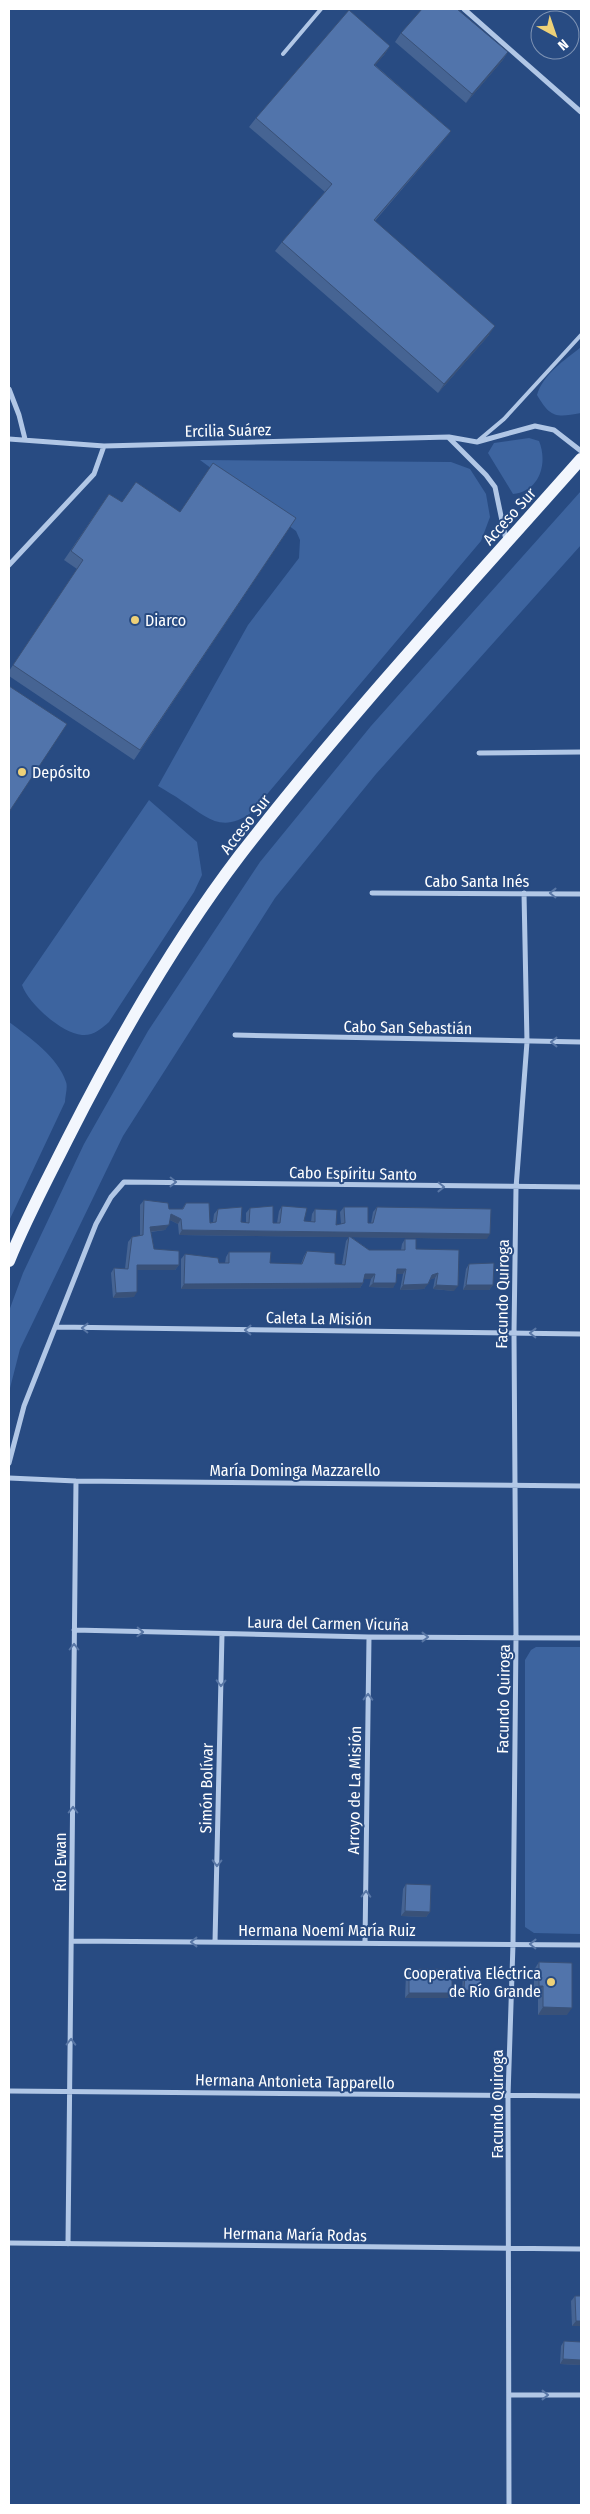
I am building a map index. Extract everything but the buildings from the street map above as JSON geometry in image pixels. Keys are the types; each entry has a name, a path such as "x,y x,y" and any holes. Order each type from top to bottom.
{"main road":[{"name":"Acceso Sur","path":"9,1260 94,1087 155,982 202,907 314,763 581,459"}],"street":[{"path":"464,9 581,112"},
{"path":"9,389 19,415 25,439"},
{"name":"Ercilia Suárez","path":"9,439 104,446 449,438 477,442 535,426 554,430 581,451"},
{"path":"449,438 486,475 495,488 506,544"},
{"path":"9,565 94,474 104,446"},
{"path":"479,753 581,752"},
{"name":"Cabo Santa Inés","path":"372,893 581,894"},
{"name":"Facundo Quiroga","path":"509,2505 510,2248 508,2096 513,1944 516,1638 514,1333 516,1188 527,1042 524,893"},
{"name":"Cabo San Sebastián","path":"234,1035 581,1042"},
{"name":"Cabo Espíritu Santo","path":"56,1327 96,1224 111,1197 124,1182 516,1188 581,1187"},
{"path":"9,1463 24,1406 56,1327"},
{"name":"Caleta La Misión","path":"56,1327 581,1334"},
{"name":"María Dominga Mazzarello","path":"9,1478 76,1481 581,1486"},
{"name":"Río Ewan","path":"68,2244 76,1481"},
{"name":"Laura del Carmen Vicuña","path":"74,1630 369,1637 581,1638"},
{"name":"Simón Bolívar","path":"215,1942 222,1634"},
{"name":"Arroyo de La Misión","path":"365,1943 369,1637"},
{"name":"Hermana Noemí María Ruiz","path":"72,1941 581,1945"},
{"name":"Hermana Antonieta Tapparello","path":"9,2091 581,2096"},
{"name":"Hermana María Rodas","path":"9,2243 581,2249"},
{"path":"510,2395 581,2395"}],"lane":[{"path":"283,54 321,9"},
{"path":"477,442 504,419 581,334"}],"shaded area":[{"path":"581,347 581,413 554,414 546,408 537,395 540,387 555,368"},
{"path":"529,438 539,441 542,449 543,458 540,475 530,488 513,494 488,453 494,443"},
{"path":"200,460 451,462 470,469 486,494 490,517 481,541 252,812 241,819 224,823 208,818 158,786 248,625 299,558 300,540 296,531"},
{"path":"581,491 581,545 376,774 275,898 123,1136 20,1349 9,1392 9,1311 23,1273 84,1144 148,1031 260,862 371,726"},
{"path":"149,800 197,842 202,875 194,892 109,1022 90,1034 74,1033 46,1016 31,1000 22,985"},
{"path":"9,1022 50,1056 57,1064 67,1086 65,1102 9,1221"},
{"path":"536,1647 581,1647 581,1934 534,1933 525,1927 525,1660 531,1650"}],"place":[{"name":"Diarco","path":"135,620"},
{"name":"Depósito","path":"22,772"},
{"name":"Cooperativa Eléctrica de Río Grande","path":"551,1982"}]}
